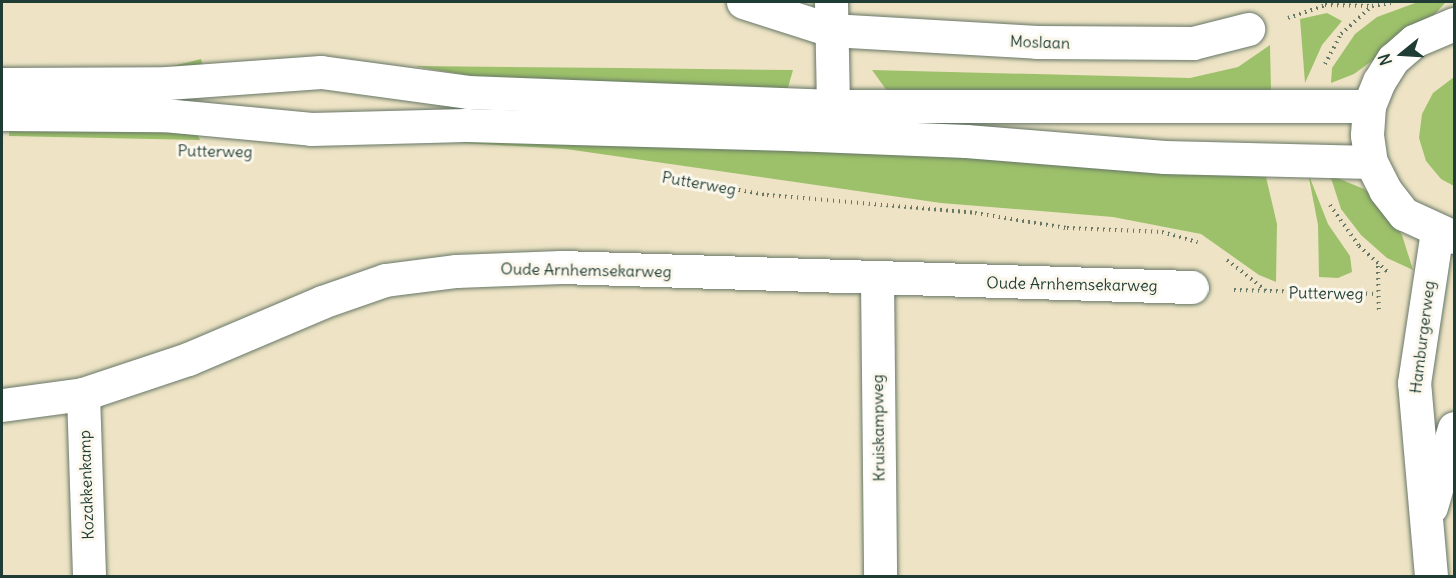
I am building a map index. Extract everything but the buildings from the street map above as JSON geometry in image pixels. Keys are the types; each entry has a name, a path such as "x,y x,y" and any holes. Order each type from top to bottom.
{"main road":[{"name":"Moslaan","path":"743,2 831,16 1134,44 1193,43 1248,29"},
{"path":"831,16 833,106"},
{"path":"1446,234 1404,213 1385,190 1371,162 1367,135 1370,106 1379,81 1394,59 1414,41 1455,24"},
{"path":"2,84 167,83 321,72 468,92 833,106 1370,106"},
{"name":"Putterweg","path":"2,114 164,115 311,129 466,125 790,134 966,141 1164,157 1371,162"},
{"name":"Hamburgerweg","path":"1431,576 1428,514 1414,383 1446,234"},
{"name":"Oude Arnhemsekarweg","path":"2,405 83,394 188,359 322,302 385,280 456,271 561,267 877,279 1192,287"},
{"name":"Kruiskampweg","path":"877,279 880,576"},
{"name":"Kozakkenkamp","path":"83,394 89,576"},
{"name":"Hamburgerweg","path":"1428,514 1455,428"}],"path":[{"path":"1283,21 1325,5 1372,6 1394,2"},
{"name":"Putterweg","path":"651,174 767,195 975,213 1066,228 1162,232 1203,244"},
{"name":"Putterweg","path":"1219,254 1269,293 1378,294 1378,266"}],"green space":[{"path":"1418,2 1446,2 1431,18 1354,74 1331,83 1332,68 1355,34 1377,17"},
{"path":"1327,13 1342,21 1322,45 1305,83 1300,19"},
{"path":"1270,45 1271,90 890,95 872,70 1190,78 1238,67"},
{"path":"201,59 203,67 21,112 20,104"},
{"path":"414,66 793,70 787,91 495,80"},
{"path":"1454,77 1454,186 1441,179 1426,161 1419,138 1422,114 1433,93"},
{"path":"10,125 135,126 197,134 200,140 9,136"},
{"path":"378,138 942,154 1266,177 1277,224 1276,282 1259,275 1201,234 1113,217 941,203 566,149"},
{"path":"1308,173 1328,224 1350,256 1352,272 1338,278 1319,277 1318,225"},
{"path":"1330,175 1364,189 1386,209 1402,235 1413,270 1387,258 1361,235 1341,209"}]}
